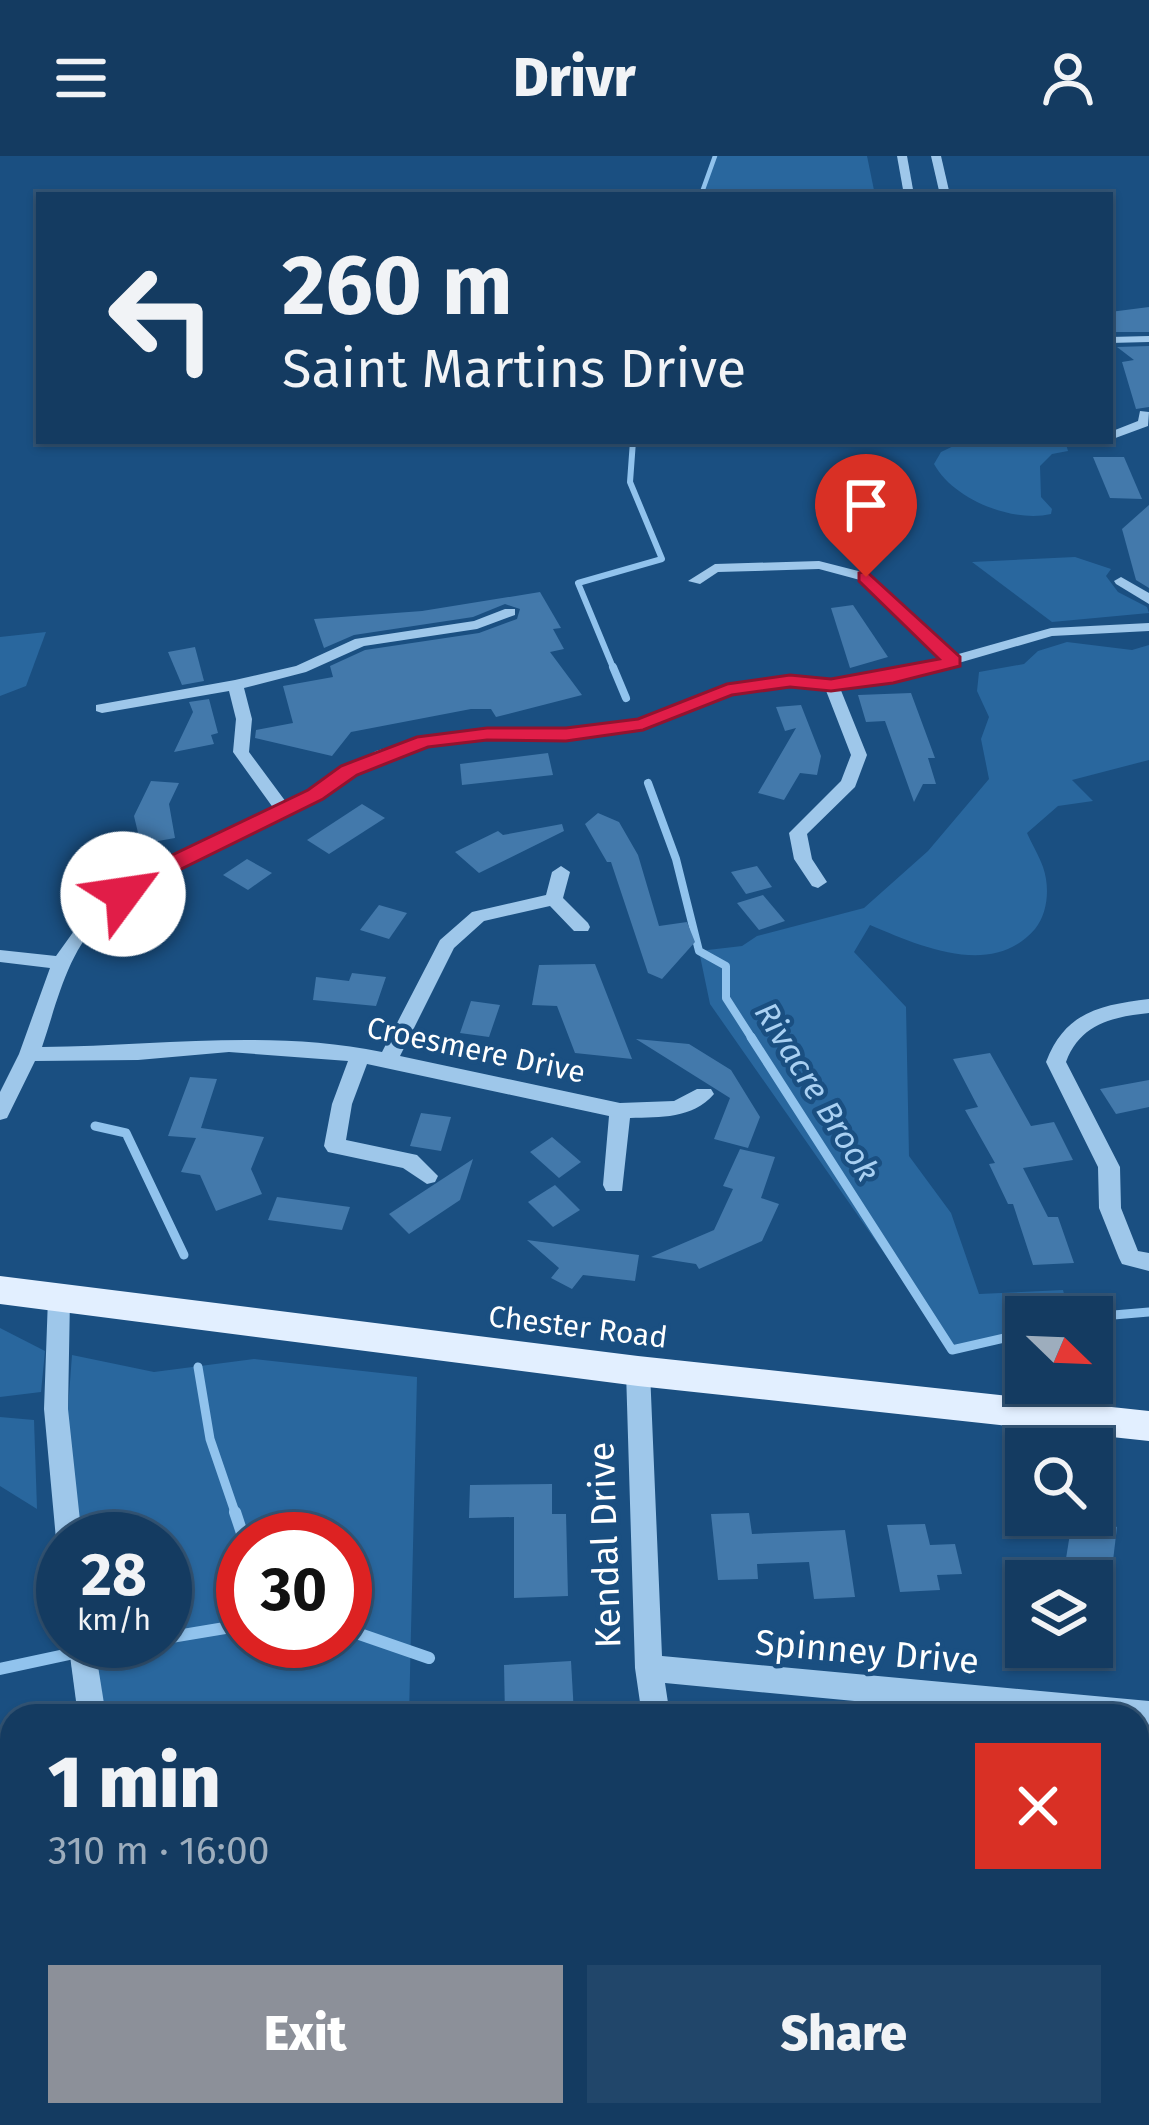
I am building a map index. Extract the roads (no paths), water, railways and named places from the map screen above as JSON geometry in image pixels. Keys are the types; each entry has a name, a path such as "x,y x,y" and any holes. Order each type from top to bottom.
{"main road":[{"name":"Chester Road","path":"0,1290 638,1371 1149,1426"}],"street":[{"path":"902,156 908,192"},
{"path":"936,156 944,192"},
{"path":"1113,345 1149,340"},
{"path":"1113,434 1143,415"},
{"path":"695,581 715,568 819,565 866,577 953,662"},
{"path":"1120,581 1149,600"},
{"path":"102,708 235,685 301,669 360,642 477,625 510,612"},
{"path":"477,625 504,633"},
{"path":"0,1112 29,1054 61,963 95,914 151,875 284,811 382,754 424,742 487,734 566,735 643,724 727,690 790,681 831,685 893,677 1052,632 1149,627"},
{"path":"235,685 244,718 241,752 284,811"},
{"path":"818,882 802,859 798,833 849,783 859,754 831,685"},
{"path":"554,899 561,872"},
{"path":"554,899 581,927"},
{"path":"388,1058 446,944 478,916 554,899"},
{"path":"0,956 61,963"},
{"path":"1132,1264 1110,1208 1109,1166 1056,1062 1061,1043 1095,1013 1149,1006"},
{"name":"Croesmere Drive","path":"29,1054 138,1053 229,1045 388,1058 620,1111 614,1185"},
{"path":"361,1054 342,1104 334,1146 409,1161 428,1176"},
{"path":"620,1111 678,1109 704,1094"},
{"path":"59,1298 56,1409 66,1512"},
{"name":"Kendal Drive","path":"638,1371 654,1704"},
{"path":"85,1668 90,1704"},
{"name":"Spinney Drive","path":"649,1668 1032,1704"}],"waterway":[{"name":"Rivacre Brook","path":"702,192 715,156"},
{"name":"Rivacre Brook","path":"614,670 578,583 662,559 630,482 633,444"},
{"name":"Rivacre Brook","path":"613,667 626,698"},
{"name":"Rivacre Brook","path":"648,783 676,859 699,951 726,966 726,998 753,1040"},
{"name":"Rivacre Brook","path":"751,1037 952,1350 1005,1338"},
{"path":"95,1126 126,1133 184,1255"},
{"name":"Rivacre Brook","path":"1113,1315 1149,1312"},
{"path":"198,1367 210,1439 235,1512"},
{"path":"192,1634 216,1630"},
{"path":"372,1638 429,1658"},
{"path":"0,1669 36,1661"}]}
